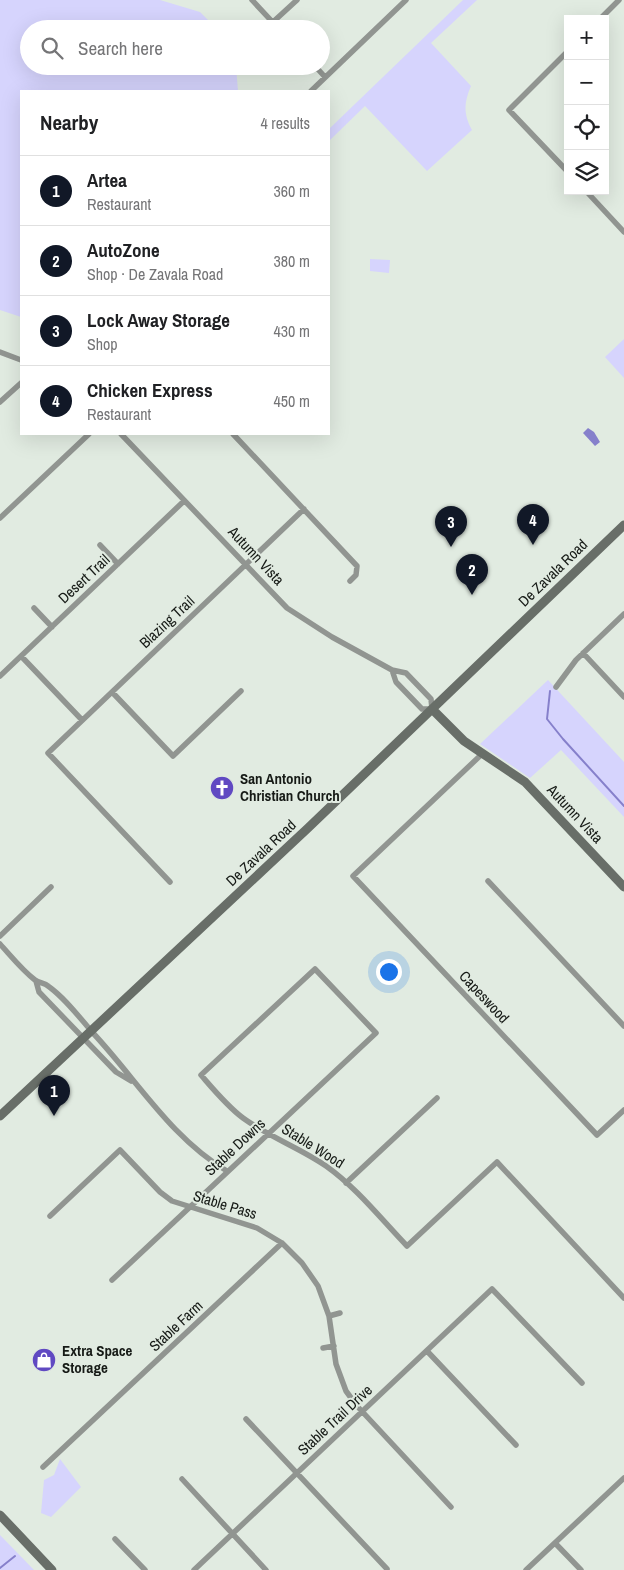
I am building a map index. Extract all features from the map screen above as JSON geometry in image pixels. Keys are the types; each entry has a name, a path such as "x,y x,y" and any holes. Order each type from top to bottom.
{"main road":[{"name":"De Zavala Road","path":"0,1116 432,709 624,525"},
{"name":"Autumn Vista","path":"432,709 459,737 525,782 624,887"},
{"path":"0,1515 52,1570"}],"street":[{"path":"252,0 271,20"},
{"path":"275,20 297,0"},
{"path":"330,73 406,0"},
{"path":"605,15 622,1"},
{"path":"564,55 509,110 564,168"},
{"path":"322,75 325,78"},
{"path":"312,90 328,75"},
{"path":"590,195 624,232"},
{"path":"0,352 20,360"},
{"path":"0,402 20,384"},
{"path":"0,518 88,435"},
{"name":"Autumn Vista","path":"121,435 276,597 298,617 392,670 406,673 431,699 432,709 422,709 396,682 392,670"},
{"path":"234,435 357,566 356,576 350,581"},
{"name":"Desert Trail","path":"0,676 184,501"},
{"name":"Blazing Trail","path":"170,882 48,753 304,509"},
{"path":"100,546 118,564"},
{"path":"34,608 52,627"},
{"path":"556,687 583,653 624,614"},
{"path":"583,653 624,697"},
{"path":"21,656 82,720"},
{"path":"112,692 173,756 241,691"},
{"name":"Capeswood","path":"482,754 353,876 596,1135 624,1110"},
{"path":"488,881 624,1026"},
{"path":"0,936 51,887"},
{"path":"0,944 36,981 48,985 92,1031 123,1066 133,1082 197,1151 228,1171"},
{"name":"Stable Downs","path":"112,1280 376,1033 315,968 200,1075"},
{"path":"36,981 39,992 116,1072 133,1082"},
{"name":"Stable Wood","path":"200,1075 237,1114 325,1166 346,1183 407,1246 497,1162 624,1298"},
{"path":"346,1183 436,1098"},
{"name":"Stable Pass","path":"50,1216 120,1150 160,1192 172,1201 243,1222 282,1243 311,1275 329,1316 342,1382 351,1399 451,1507"},
{"name":"Stable Farm","path":"43,1467 282,1243"},
{"name":"Stable Trail Drive","path":"194,1570 492,1289 582,1383"},
{"path":"329,1316 340,1313"},
{"path":"323,1348 334,1346"},
{"path":"427,1351 516,1445"},
{"path":"246,1419 387,1569"},
{"path":"526,1570 624,1478"},
{"path":"182,1479 266,1570"},
{"path":"115,1539 145,1570"},
{"path":"555,1543 581,1570"}],"shaded area":[{"path":"0,0 160,0 200,12 208,20 20,20 20,75 237,75 238,90 20,90 20,317 0,310"},
{"path":"463,0 477,0 431,43 471,86 465,108 472,130 427,171 365,106 330,140 330,128"},
{"path":"370,259 390,260 389,273 370,271"},
{"path":"624,339 624,378 605,357"},
{"path":"588,428 594,432 600,442 595,446 583,433"},
{"path":"548,680 624,762 624,817 561,750 530,778 480,744"},
{"path":"60,1459 81,1487 51,1517 41,1513 44,1480 54,1475"},
{"path":"0,1535 34,1570 0,1570"}],"waterway":[{"path":"550,691 547,719 624,806"},
{"path":"0,1568 15,1556"}],"place":[{"name":"Chicken Express","path":"533,545"},
{"name":"Lock Away Storage","path":"451,547"},
{"name":"AutoZone","path":"472,595"},
{"name":"San Antonio Christian Church","path":"222,788"},
{"name":"Artea","path":"54,1116"},
{"name":"Extra Space Storage","path":"44,1360"}]}
